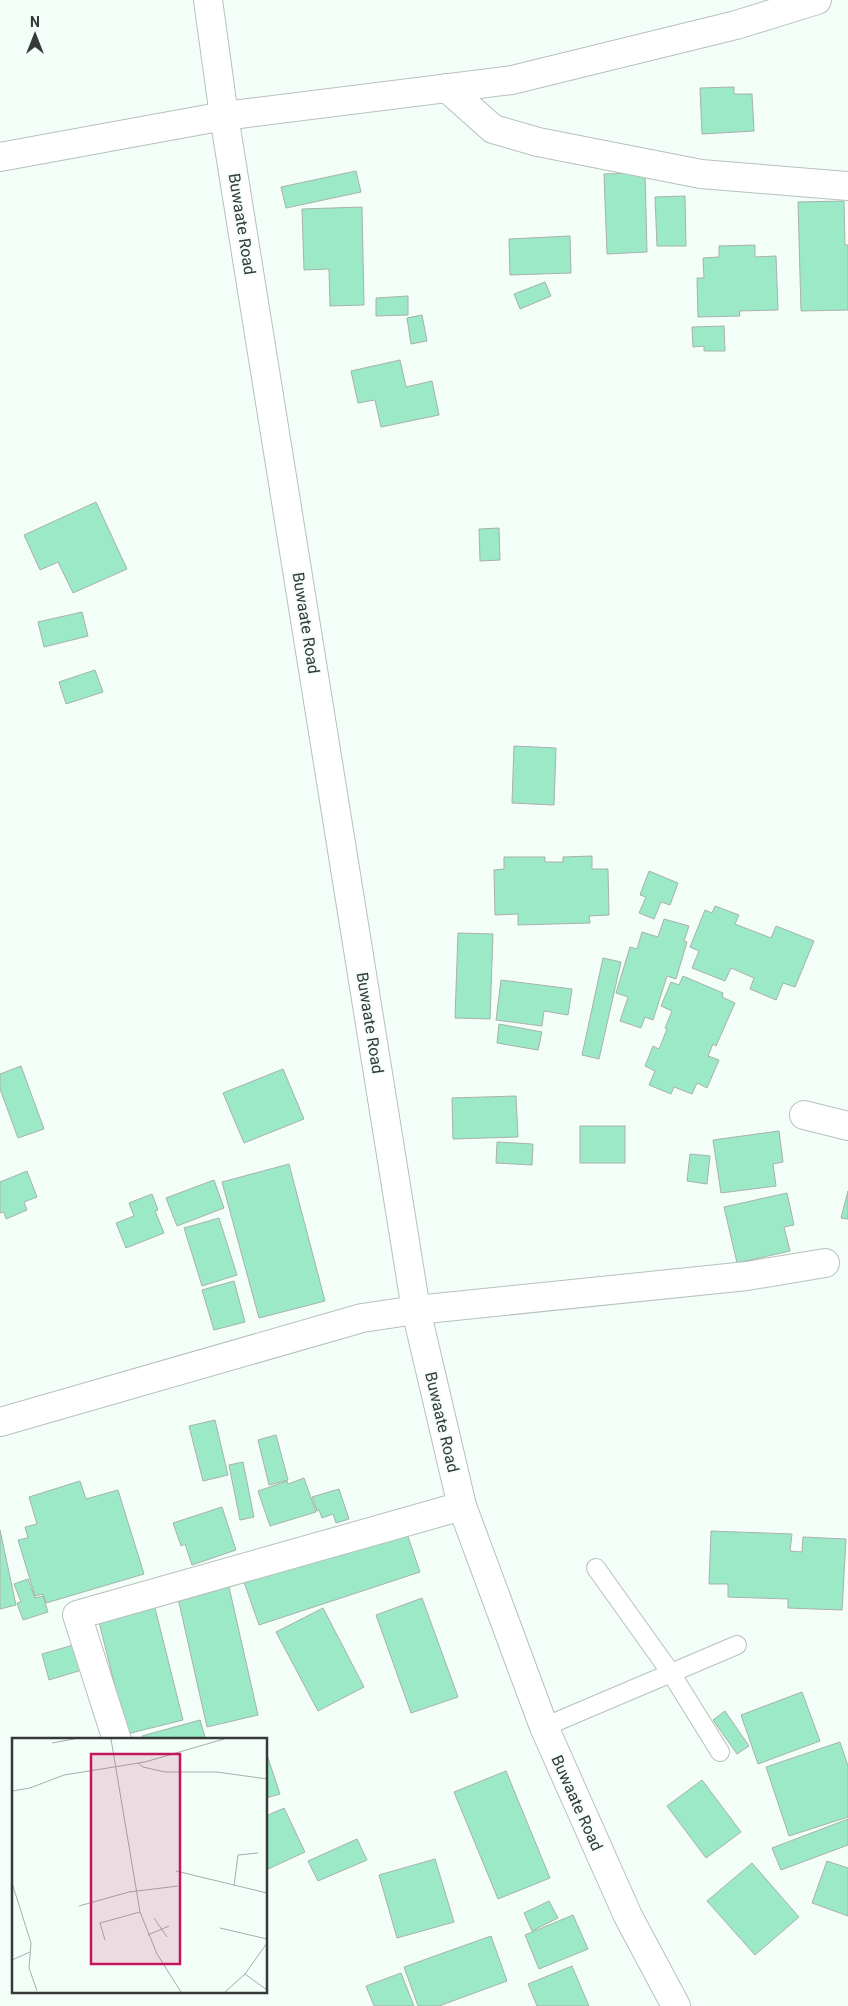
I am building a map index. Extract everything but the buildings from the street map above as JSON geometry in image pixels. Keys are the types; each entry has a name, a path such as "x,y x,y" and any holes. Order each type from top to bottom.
{"street":[{"name":"Buwaate Road","path":"208,0 224,116 416,1310 462,1506 544,1727 628,1916 676,2006"},
{"path":"0,157 224,116 512,80 736,25 817,0"},
{"path":"447,88 493,129 538,142 701,174 848,186"},
{"path":"804,1115 848,1126"},
{"path":"0,1422 362,1318 416,1310 746,1276 825,1263"},
{"path":"116,1738 78,1614 462,1506"}],"lane":[{"path":"596,1568 671,1673 720,1752"},
{"path":"544,1727 737,1645"}]}
